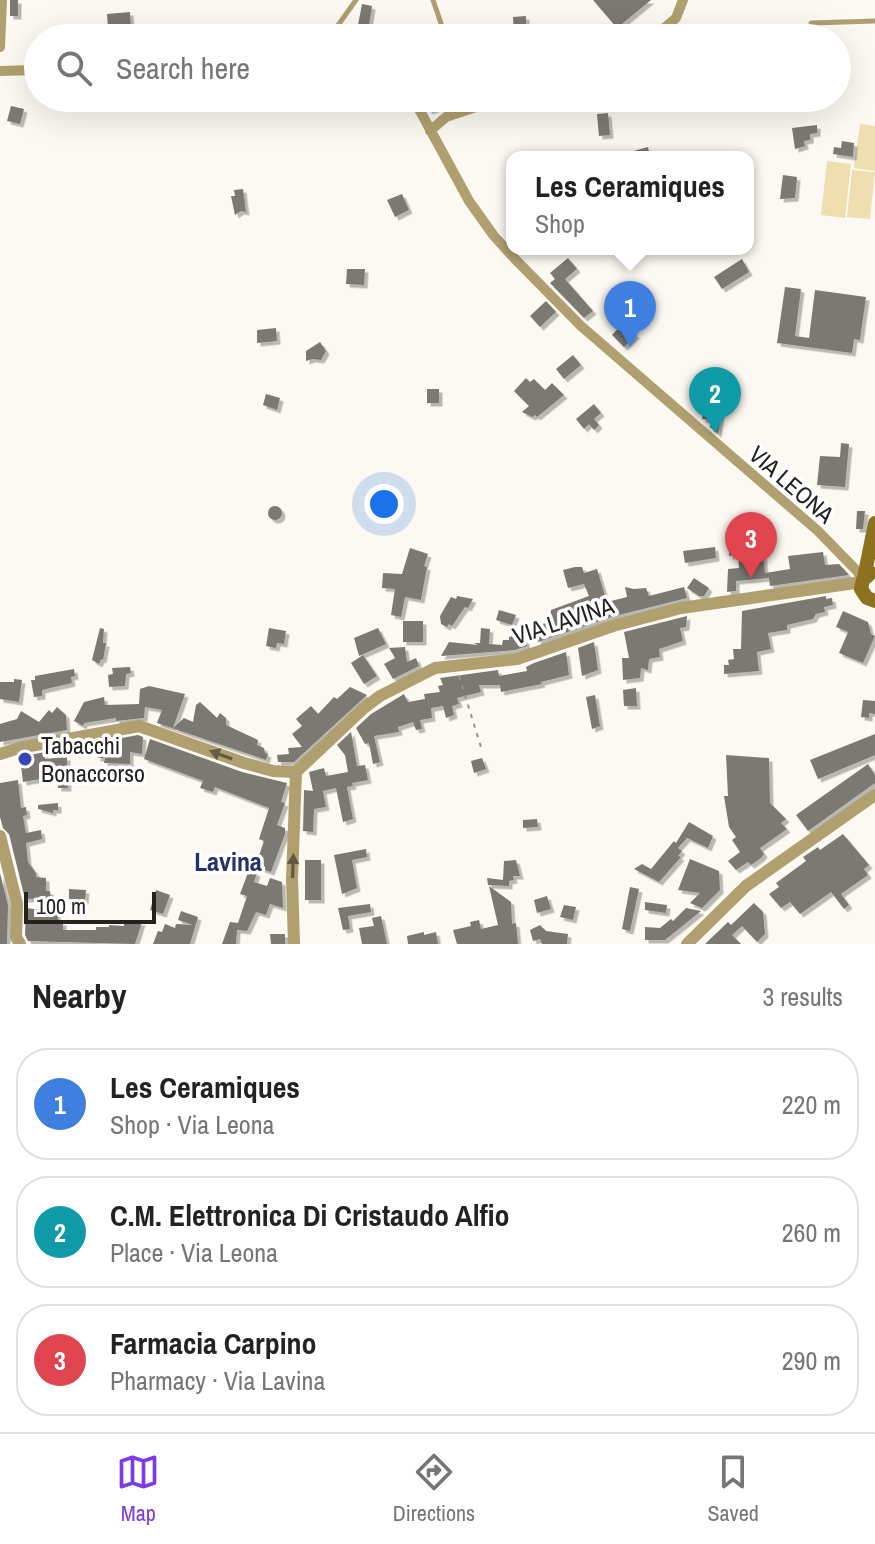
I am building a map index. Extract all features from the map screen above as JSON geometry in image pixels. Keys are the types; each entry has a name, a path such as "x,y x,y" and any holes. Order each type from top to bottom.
{"main road":[{"path":"869,589 875,523"},
{"path":"874,531 875,549"}],"street":[{"path":"0,44 2,0"},
{"path":"669,24 676,18 683,0"},
{"path":"0,71 24,70"},
{"name":"VIA LEONA","path":"420,112 469,201 506,249"},
{"path":"430,131 454,112"},
{"name":"VIA LEONA","path":"511,255 581,326 818,531 857,571 869,589"},
{"name":"VIA LAVINA","path":"296,772 380,696 435,668 517,659 613,626 681,608 833,588 869,589"},
{"path":"0,752 139,726 244,763 273,771 296,772 292,879 294,944"},
{"path":"687,944 746,886 875,795"},
{"path":"0,836 17,904 16,937 20,944"},
{"path":"11,944 17,927"}],"lane":[{"path":"339,24 356,0"},
{"path":"433,0 441,24"},
{"path":"811,23 875,21"}],"path":[{"path":"461,683 481,747"}],"shaded area":[{"path":"860,124 875,126 875,171 854,168"},
{"path":"827,161 851,164 845,218 821,215"},
{"path":"852,170 875,172 870,219 847,217"}],"building":[{"path":"10,0 18,0 18,16 10,16"},
{"path":"593,0 651,0 622,24 614,24"},
{"path":"362,4 372,6 369,24 358,24"},
{"path":"130,12 131,24 108,24 107,14"},
{"path":"526,16 526,24 513,24 513,17"},
{"path":"11,106 24,109 20,124 7,121"},
{"path":"608,113 610,135 599,136 597,114"},
{"path":"817,125 817,133 810,134 810,140 804,141 805,146 795,149 792,128"},
{"path":"842,141 854,143 853,157 833,154 834,147 841,148"},
{"path":"783,175 797,177 795,198 780,199"},
{"path":"243,189 246,212 235,215 231,196 235,196 234,190"},
{"path":"402,194 409,210 395,217 387,200"},
{"path":"568,258 577,269 565,279 593,311 584,318 550,283 555,279 550,273"},
{"path":"742,259 749,272 722,289 714,277"},
{"path":"347,269 365,269 364,285 346,284"},
{"path":"785,287 801,289 795,336 809,338 815,290 866,297 860,340 854,339 852,353 777,343"},
{"path":"546,301 556,312 540,327 530,316"},
{"path":"623,323 636,335 624,347 612,335"},
{"path":"276,328 277,341 257,343 257,330"},
{"path":"320,342 326,351 321,360 306,361 306,351"},
{"path":"573,355 581,365 564,379 556,369"},
{"path":"526,378 530,382 534,379 545,390 552,383 564,395 537,417 532,417 522,412 529,406 514,391"},
{"path":"427,389 439,389 439,403 427,403"},
{"path":"266,394 280,398 277,410 263,405"},
{"path":"705,398 723,400 718,434 710,427 711,420 702,419"},
{"path":"594,404 601,413 594,419 599,425 594,430 589,424 584,429 576,419"},
{"path":"841,443 849,444 845,487 817,485 820,456 840,457"},
{"path":"275,506 282,513 275,520 268,513"},
{"path":"857,511 865,511 863,529 856,529"},
{"path":"743,536 752,536 753,541 762,540 765,573 790,569 788,556 823,552 825,565 839,564 849,575 770,586 769,578 736,581 736,591 727,592 728,569 739,568 738,554 729,556 730,543 744,541"},
{"path":"715,547 716,558 685,563 683,551"},
{"path":"410,548 428,554 421,600 405,597 401,617 391,615 395,589 382,588 383,573 402,574"},
{"path":"582,567 584,573 597,569 607,602 627,597 625,587 646,588 649,596 684,587 687,598 611,617 538,642 531,619 541,624 550,623 551,610 589,596 584,584 568,588 563,570"},
{"path":"694,578 709,588 704,596 687,588"},
{"path":"457,596 473,599 452,626 449,624 447,627 441,624 440,616 451,597 456,599"},
{"path":"826,596 826,599 832,598 833,605 824,607 825,612 816,614 813,619 787,625 787,630 768,633 771,649 757,652 759,671 724,674 724,665 729,665 728,660 734,659 733,649 741,649 742,611"},
{"path":"499,610 516,615 512,625 496,620"},
{"path":"843,611 868,622 871,634 875,636 863,663 839,653 848,632 836,627"},
{"path":"687,616 686,627 680,628 683,641 659,649 660,657 649,659 648,670 641,668 640,678 623,680 622,658 629,658 624,632"},
{"path":"403,621 423,621 423,642 403,642"},
{"path":"100,628 104,629 103,643 106,643 103,660 99,664 92,660"},
{"path":"269,628 286,631 284,644 277,643 276,648 266,646"},
{"path":"378,628 386,644 359,656 354,638"},
{"path":"481,628 490,629 489,644 502,645 503,640 524,633 527,646 515,650 441,656 449,642 478,645 474,643 480,643"},
{"path":"594,642 598,670 582,676 578,648"},
{"path":"405,647 407,662 416,658 419,666 393,679 384,664 395,658 389,648"},
{"path":"566,652 569,675 501,692 500,685 479,685 481,692 457,698 459,704 452,706 454,715 446,718 443,706 431,708 432,718 420,720 422,729 416,730 413,722 398,727 399,732 374,736 380,762 373,764 369,743 365,744 356,728 371,714 404,694 408,702 425,699 424,694 440,692 438,686 443,685 440,678 498,670 499,676 527,671 526,667 534,663"},
{"path":"363,655 377,676 364,684 351,663"},
{"path":"130,667 131,673 126,674 125,686 109,687 108,675 113,674 112,668"},
{"path":"74,669 72,683 42,690 42,696 34,697 31,680 35,680 35,676"},
{"path":"14,679 22,680 19,702 0,699 0,682 14,682"},
{"path":"149,686 185,694 173,728 184,718 193,722 196,705 200,702 217,718 220,713 226,718 226,725 258,740 257,745 268,754 266,760 157,723 162,710 145,707 144,718 116,721 116,718 84,723 83,726 74,721 84,702 104,697 105,705 139,704 140,689"},
{"path":"350,687 367,695 294,762 278,762 277,755 289,754 288,748 302,747 292,734 302,726 296,719 311,706 318,714 334,697 337,699"},
{"path":"636,688 637,706 624,706 623,690"},
{"path":"595,695 600,726 592,729 586,697"},
{"path":"863,700 875,701 875,714 869,713 869,718 861,717"},
{"path":"57,707 66,715 67,730 0,742 0,724 17,719 21,711 39,722 49,710 52,713"},
{"path":"351,732 357,766 365,765 368,780 347,787 353,819 343,822 336,788 323,791 326,807 314,809 313,832 303,831 304,790 313,791 309,772 324,768 326,776 348,772 345,755 337,745"},
{"path":"875,734 875,755 818,779 810,760"},
{"path":"138,735 143,737 142,754 130,752 130,764 104,763 105,758 97,758 98,745 73,750 73,747"},
{"path":"150,739 242,772 287,783 281,802 285,803 277,825 285,828 285,834 271,872 255,867 264,841 259,839 269,808 215,787 213,792 200,788 203,781 144,759"},
{"path":"45,752 45,759 67,757 68,788 58,788 58,776 23,782 20,757"},
{"path":"726,755 769,758 770,803 786,819 781,823 787,829 760,848 764,854 761,858 736,870 728,861 740,852 732,840 736,837 729,827 724,796 728,796"},
{"path":"482,758 486,769 474,773 471,761"},
{"path":"868,764 875,775 875,783 808,831 796,815"},
{"path":"18,780 21,808 26,807 27,815 23,816 26,833 41,830 42,839 26,843 28,862 36,877 46,878 46,891 50,891 51,898 25,899 9,834 3,828 0,783"},
{"path":"58,803 58,810 53,810 53,813 38,809 38,805"},
{"path":"537,819 538,827 523,828 523,820"},
{"path":"689,822 713,836 708,848 687,838 678,848 682,851 678,856 681,857 659,882 634,869 642,864 651,869 674,841 676,843"},
{"path":"843,834 869,865 864,869 868,875 841,894 849,905 844,909 831,892 800,914 790,902 781,908 769,894 779,887 776,883 806,861 803,857 818,847 820,850"},
{"path":"366,849 367,857 352,860 357,888 342,894 334,855"},
{"path":"690,859 719,871 720,890 702,908 690,903 700,893 678,890"},
{"path":"305,860 321,860 321,900 305,900"},
{"path":"516,860 520,876 513,876 514,880 509,881 509,886 488,885 487,878 503,880 504,861"},
{"path":"249,870 257,873 254,882 267,886 270,878 282,882 283,908 270,904 266,915 256,912 247,931 237,930 236,944 222,944 230,922 238,923 247,896 240,894"},
{"path":"0,873 8,905 7,944 0,944"},
{"path":"489,886 511,902 512,924 516,923 518,944 457,944 453,930 471,926 470,922 479,920 481,929 498,925"},
{"path":"630,887 639,889 630,931 622,929"},
{"path":"69,889 86,890 85,901 69,900"},
{"path":"156,890 170,895 163,914 150,910"},
{"path":"547,896 551,909 537,913 534,900"},
{"path":"645,902 667,905 666,913 645,910"},
{"path":"754,903 763,912 765,934 757,942 742,926 732,935 741,944 705,944 728,922 731,925"},
{"path":"370,904 371,912 348,916 350,929 343,930 338,908"},
{"path":"564,905 576,907 573,920 560,917"},
{"path":"26,908 56,912 59,922 63,922 63,930 96,930 96,927 109,925 124,926 124,921 142,922 135,944 28,941 25,935"},
{"path":"686,908 701,911 665,940 645,940 645,927 660,928"},
{"path":"181,911 198,917 190,944 153,944 158,931 162,932 165,924 175,928 176,924 193,925 178,920"},
{"path":"381,916 387,944 362,944 359,928 374,926 372,918"},
{"path":"540,925 546,931 568,934 567,944 542,944 540,939 533,941 530,930"},
{"path":"424,932 424,935 436,932 438,944 408,944 407,936"},
{"path":"270,934 285,934 285,944 271,944"}],"place":[{"name":"Les Ceramiques","path":"630,347"},
{"name":"C.M. Elettronica Di Cristaudo Alfio","path":"715,433"},
{"name":"Farmacia Carpino","path":"751,578"},
{"name":"Tabacchi Bonaccorso","path":"25,759"}],"district":[{"name":"Lavina","path":"228,861"}]}
